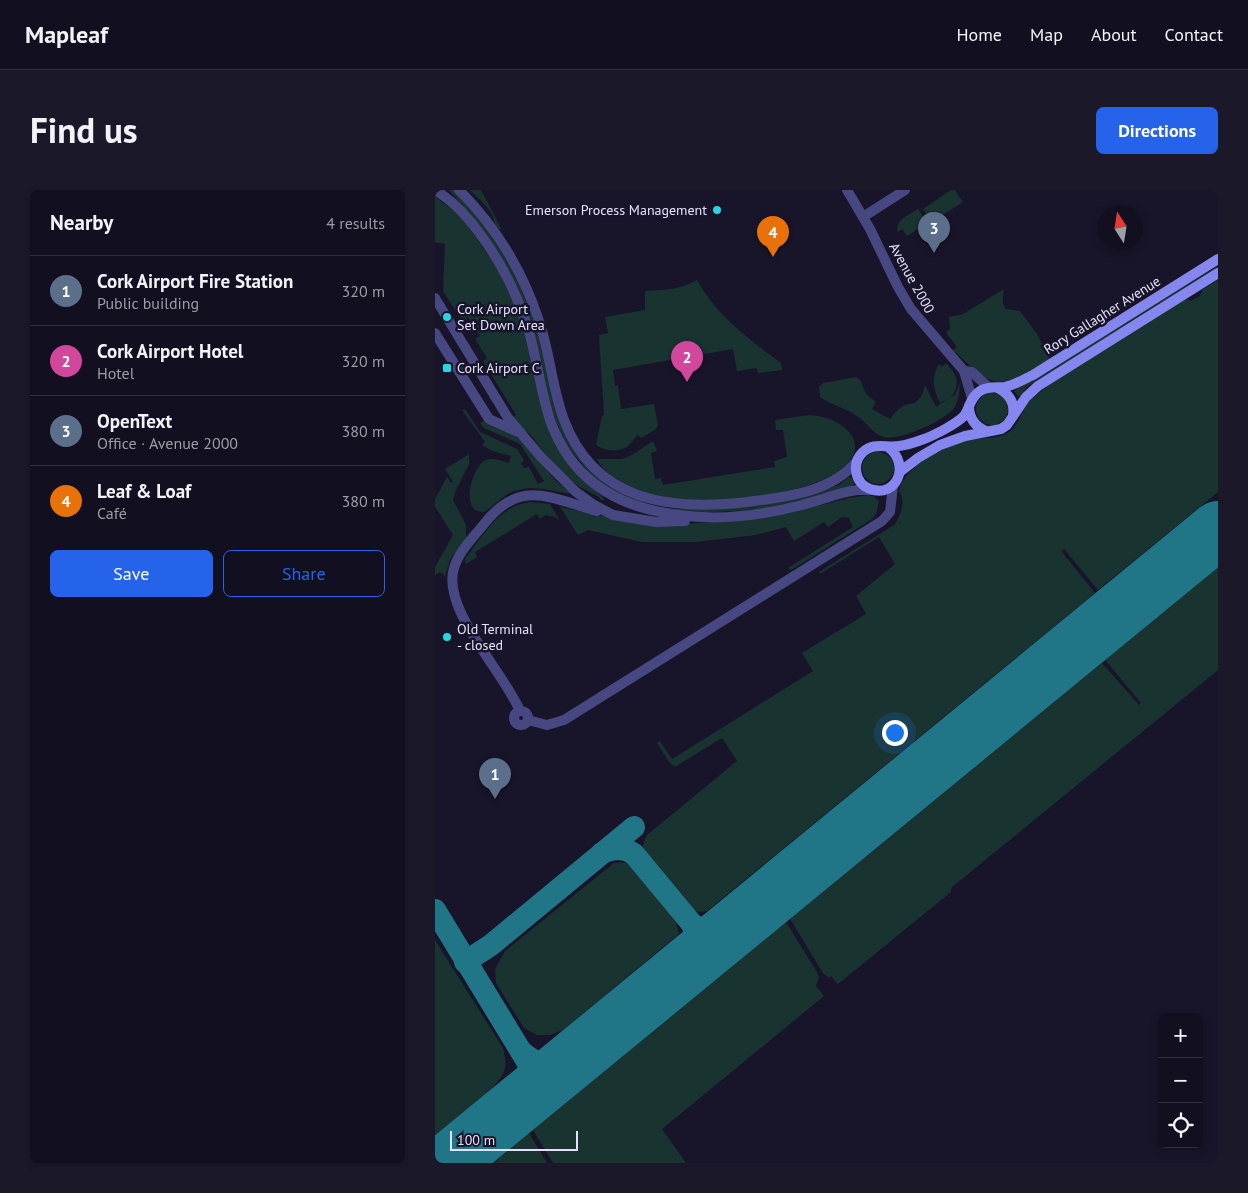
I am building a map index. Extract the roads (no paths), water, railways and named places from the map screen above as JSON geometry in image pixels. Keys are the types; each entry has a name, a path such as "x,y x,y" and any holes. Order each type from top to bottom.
{"street":[{"path":"435,190 454,204 478,231 510,283 529,332 551,421 565,450 578,468 597,487 626,502 653,512 713,518"},
{"name":"Rory Gallagher Avenue","path":"459,190 478,211 498,238 523,282 542,330 557,396 567,428 587,460 613,482 639,496 669,504 703,505 742,502 793,494 827,484 849,470 868,447 875,445 888,448 904,446 930,437 964,416 971,402 982,389 1016,384 1218,260"},
{"name":"Avenue 2000","path":"847,190 911,309 964,371"},
{"path":"863,217 905,190"},
{"name":"Rory Gallagher Avenue","path":"893,485 901,471 918,458 940,446 965,436 1001,430 1011,419 1020,404 1038,386 1218,273"},
{"path":"435,298 509,418 521,433 576,492 594,505 613,515"},
{"path":"435,333 489,419 521,433"},
{"path":"986,431 971,419 971,402 964,371 972,372 993,388 1009,395 1012,401 1013,413 1011,419"},
{"path":"888,448 898,457 901,471"},
{"path":"857,461 856,474 859,481 864,486 880,490 892,498"},
{"path":"893,485 890,512 882,522 576,714 552,724 528,720 523,724 517,723 514,717 519,711 460,612 452,590 451,580 454,567 461,553 501,505 514,498 529,495 543,496 613,515 656,522 745,515 801,506 857,490 880,490 893,485"}],"place":[{"name":"Emerson Process Management","path":"717,210"},
{"name":"OpenText","path":"934,253"},
{"name":"Leaf & Loaf","path":"773,257"},
{"name":"Cork Airport Set Down Area","path":"447,317"},
{"name":"Cork Airport C","path":"447,368"},
{"name":"Cork Airport Hotel","path":"687,382"},
{"name":"Old Terminal - closed","path":"447,637"},
{"name":"Cork Airport Fire Station","path":"495,799"}]}
